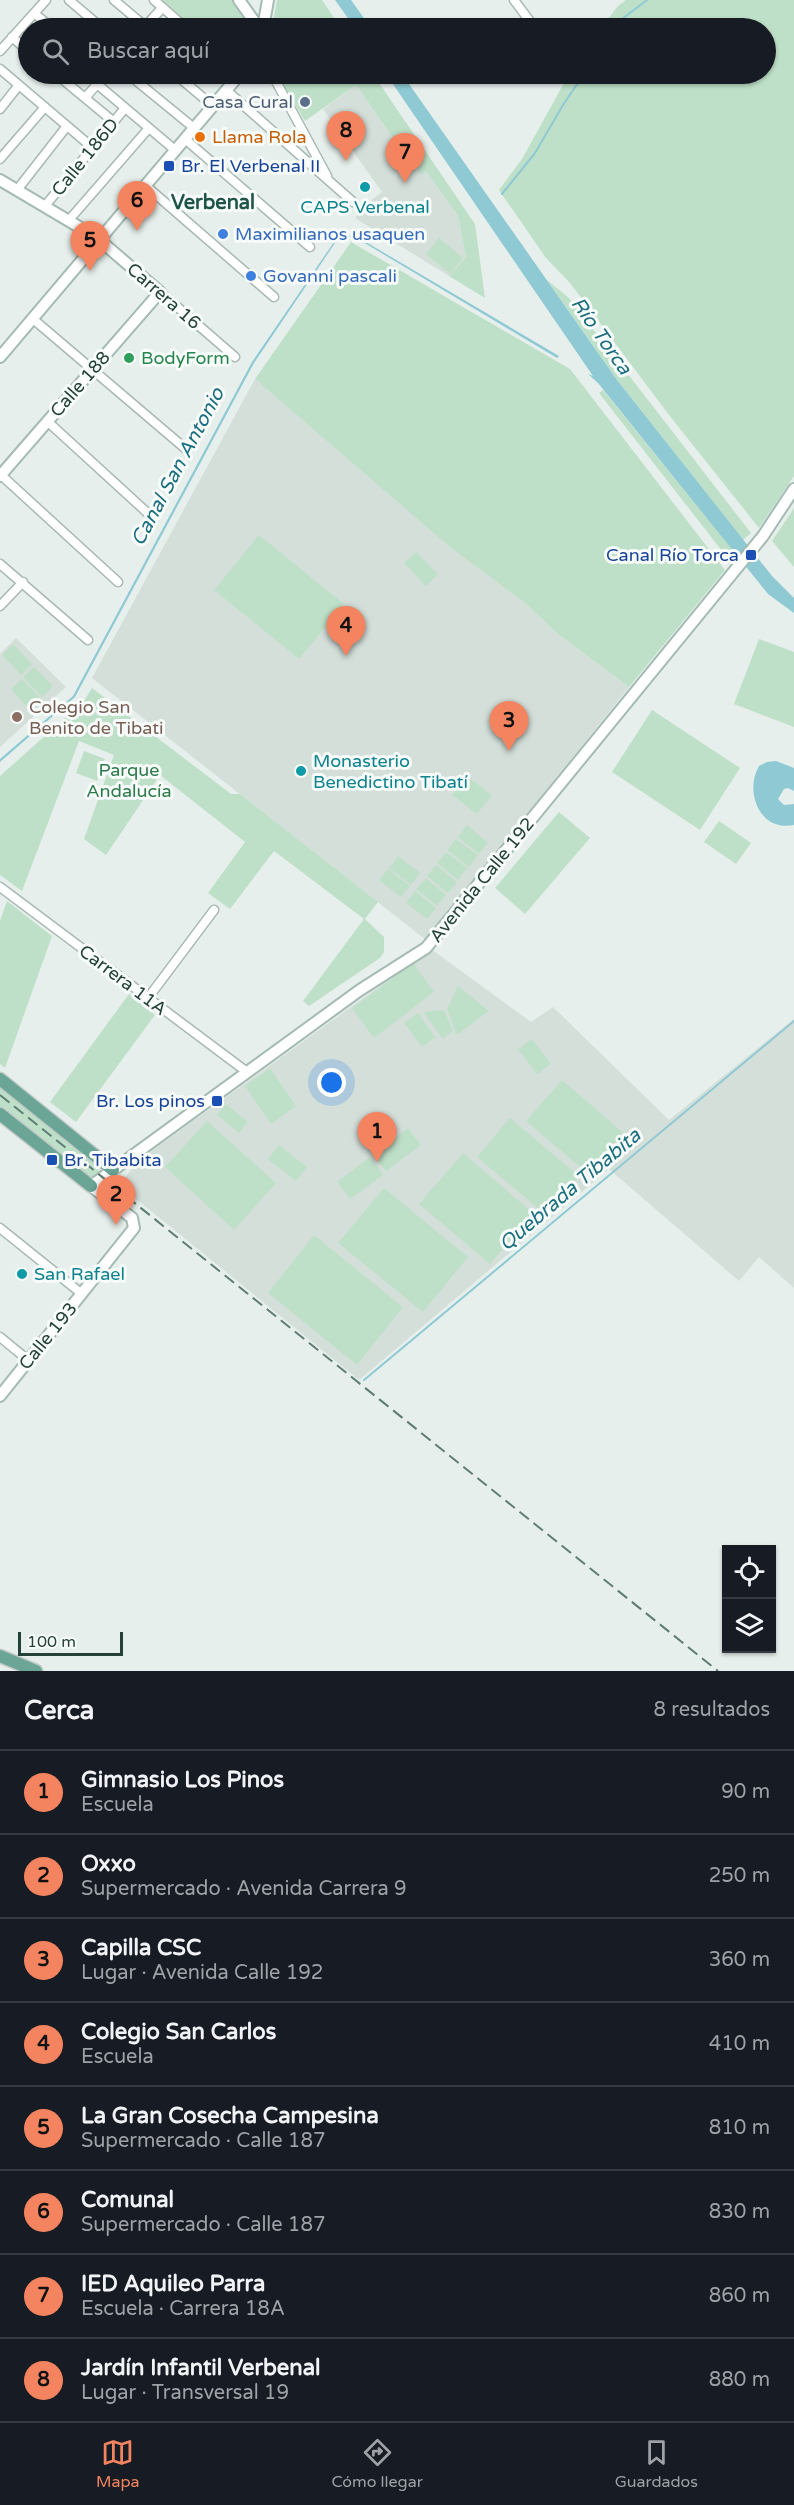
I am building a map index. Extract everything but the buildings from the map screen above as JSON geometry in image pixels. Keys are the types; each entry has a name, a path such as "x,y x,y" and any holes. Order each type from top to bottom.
{"main road":[{"path":"239,0 251,18"},
{"path":"264,18 268,0"},
{"path":"259,18 265,14"},
{"path":"248,15 256,18"},
{"path":"0,357 231,84"},
{"name":"Carrera 16","path":"0,180 100,240 160,292"},
{"name":"Calle 188","path":"1,476 160,292"},
{"name":"Avenida Calle 192","path":"91,1186 360,990 431,944 740,565 794,489"},
{"path":"0,1079 113,1170"},
{"path":"0,1114 91,1186"},
{"name":"Calle 193","path":"0,1396 131,1232 134,1225 132,1218 91,1186"},
{"path":"0,1656 36,1671"}],"street":[{"path":"29,18 46,0"},
{"path":"69,0 90,18"},
{"path":"114,0 134,18"},
{"path":"154,0 174,18"},
{"path":"514,0 528,18"},
{"path":"154,18 162,8"},
{"path":"34,13 40,18"},
{"path":"0,51 18,30"},
{"path":"12,37 18,42"},
{"path":"0,69 93,148"},
{"path":"68,84 114,122"},
{"path":"85,98 97,84 175,150"},
{"path":"140,84 194,128"},
{"path":"187,84 213,106"},
{"path":"278,84 331,183"},
{"path":"0,109 19,86"},
{"path":"226,90 353,202"},
{"path":"0,159 45,107"},
{"name":"Calle 186D","path":"45,206 125,108"},
{"path":"17,190 67,126"},
{"path":"69,220 149,128"},
{"path":"185,139 310,247"},
{"path":"146,186 274,297"},
{"name":"Carrera 16","path":"160,292 235,357"},
{"path":"33,319 187,450"},
{"path":"48,421 152,517"},
{"path":"1,476 118,582"},
{"path":"0,564 88,640"},
{"path":"0,606 23,582"},
{"name":"Carrera 11A","path":"0,887 247,1072"},
{"path":"148,998 214,910"},
{"path":"0,1228 82,1294"},
{"path":"0,1337 28,1360"}],"shaded area":[{"path":"356,85 414,168 426,171 458,216 466,257 449,276 355,218 365,205 382,192 323,109"},
{"path":"255,379 525,603 558,634 629,687 426,940 92,678"},
{"name":"Colegio San Benito de Tibati","path":"16,638 66,687 0,747 0,654"},
{"path":"431,949 531,1022 553,1007 669,1120 794,1019 794,1288 759,1257 739,1281 609,1169 359,1380 119,1185 139,1160"}],"green space":[{"path":"162,0 233,0 246,18 183,18"},
{"path":"277,0 322,0 334,18 274,18"},
{"path":"626,0 794,0 794,476 759,528 669,415 570,283 546,258 499,190 522,159 563,84 776,84 776,18 609,18"},
{"path":"283,84 380,84 475,224 485,298 449,276 466,257 458,216 426,171 421,175 416,167 414,168 356,85 305,121"},
{"path":"439,238 463,258 450,274 426,254"},
{"path":"351,242 570,369 725,570 629,687 558,634 525,603 450,547 255,379"},
{"path":"547,280 569,298 751,533 743,540 617,380"},
{"path":"603,390 733,550 726,556 599,393"},
{"path":"794,508 794,567 772,541"},
{"path":"259,535 344,604 299,659 214,590"},
{"path":"416,552 438,574 426,586 404,563"},
{"path":"759,639 794,652 794,727 734,704"},
{"path":"13,644 32,664 21,675 2,655"},
{"path":"34,667 53,686 42,697 23,677"},
{"path":"22,679 40,698 29,709 11,689"},
{"name":"Parque Andalucía","path":"92,688 231,794 240,794 378,902 365,919 384,937 384,952 380,958 309,1006 303,1001 364,919 274,851 230,909 208,893 245,842 160,775 106,855 84,839 114,755 79,741 22,891 0,875 0,776 84,701"},
{"path":"652,710 740,768 700,830 612,772"},
{"path":"84,751 105,759 97,781 76,773"},
{"path":"467,776 492,795 477,814 452,795"},
{"path":"559,812 590,838 525,914 495,888"},
{"path":"719,821 751,843 736,864 704,842"},
{"path":"467,825 488,843 479,854 458,837"},
{"path":"456,839 478,855 469,867 447,850"},
{"path":"446,852 467,868 458,880 437,863"},
{"path":"398,856 420,873 411,885 389,868"},
{"path":"436,865 457,882 448,893 427,876"},
{"path":"388,869 410,886 401,897 379,880"},
{"path":"426,878 446,895 437,906 416,889"},
{"path":"415,891 436,908 427,919 406,903"},
{"path":"7,901 52,936 5,1068 0,1064 0,921"},
{"path":"413,963 434,992 374,1038 352,1008"},
{"path":"458,986 489,1011 457,1035 447,1009"},
{"path":"129,994 155,1015 76,1122 50,1102"},
{"path":"444,1010 453,1030 443,1039 423,1012"},
{"path":"418,1013 435,1037 422,1047 404,1023"},
{"path":"532,1039 551,1064 537,1074 518,1049"},
{"path":"270,1068 296,1106 271,1124 245,1086"},
{"path":"562,1080 626,1135 591,1176 526,1121"},
{"path":"0,1086 98,1166 96,1168 100,1171 92,1178 88,1174 86,1176 0,1108"},
{"path":"226,1104 248,1122 239,1133 217,1115"},
{"path":"510,1118 579,1176 546,1215 477,1157"},
{"path":"207,1121 276,1183 234,1230 165,1167"},
{"path":"408,1128 421,1145 386,1171 373,1155"},
{"path":"279,1145 307,1167 296,1181 268,1159"},
{"path":"463,1153 533,1213 490,1264 419,1204"},
{"path":"370,1157 383,1175 350,1199 337,1182"},
{"path":"384,1188 468,1257 423,1312 338,1243"},
{"path":"314,1235 403,1307 357,1365 268,1293"}],"water":[{"path":"335,0 351,0 364,18 348,18"},
{"path":"393,84 409,84 617,380 772,576 794,598 794,613 768,594 598,383 588,374 593,376"},
{"path":"347,235 359,238 559,356 557,358 358,239 346,238 335,243 254,363 75,697 0,762 0,759 73,696 252,362 334,242"},
{"path":"776,761 794,768 794,791 784,789 778,799 784,805 794,804 794,825 782,826 772,822 758,808 755,798 753,787 759,766"}],"waterway":[{"path":"623,18 647,0"},
{"path":"502,194 535,153 577,84"},
{"name":"Quebrada Tibabita","path":"364,1380 794,1021"}],"railway":[{"path":"0,1095 718,1671"}],"place":[{"name":"Casa Cural","path":"305,102"},
{"name":"Llama Rola","path":"200,137"},
{"name":"Jardín Infantil Verbenal","path":"346,161"},
{"name":"Br. El Verbenal II","path":"169,166"},
{"name":"IED Aquileo Parra","path":"405,183"},
{"name":"CAPS Verbenal","path":"365,187"},
{"name":"Comunal","path":"137,231"},
{"name":"Maximilianos usaquen","path":"223,234"},
{"name":"La Gran Cosecha Campesina","path":"90,271"},
{"name":"Govanni pascali","path":"251,276"},
{"name":"BodyForm","path":"129,358"},
{"name":"Canal Río Torca","path":"751,555"},
{"name":"Colegio San Carlos","path":"346,656"},
{"name":"Colegio San Benito de Tibati","path":"17,717"},
{"name":"Capilla CSC","path":"509,751"},
{"name":"Monasterio Benedictino Tibatí","path":"301,771"},
{"name":"Br. Los pinos","path":"217,1101"},
{"name":"Br. Tibabita","path":"52,1160"},
{"name":"Gimnasio Los Pinos","path":"377,1162"},
{"name":"Oxxo","path":"116,1225"},
{"name":"San Rafael","path":"22,1274"}],"district":[{"name":"Verbenal","path":"213,203"}],"water label":[{"name":"Río Torca","path":"601,336"},
{"name":"Canal San Antonio","path":"178,467"}]}
